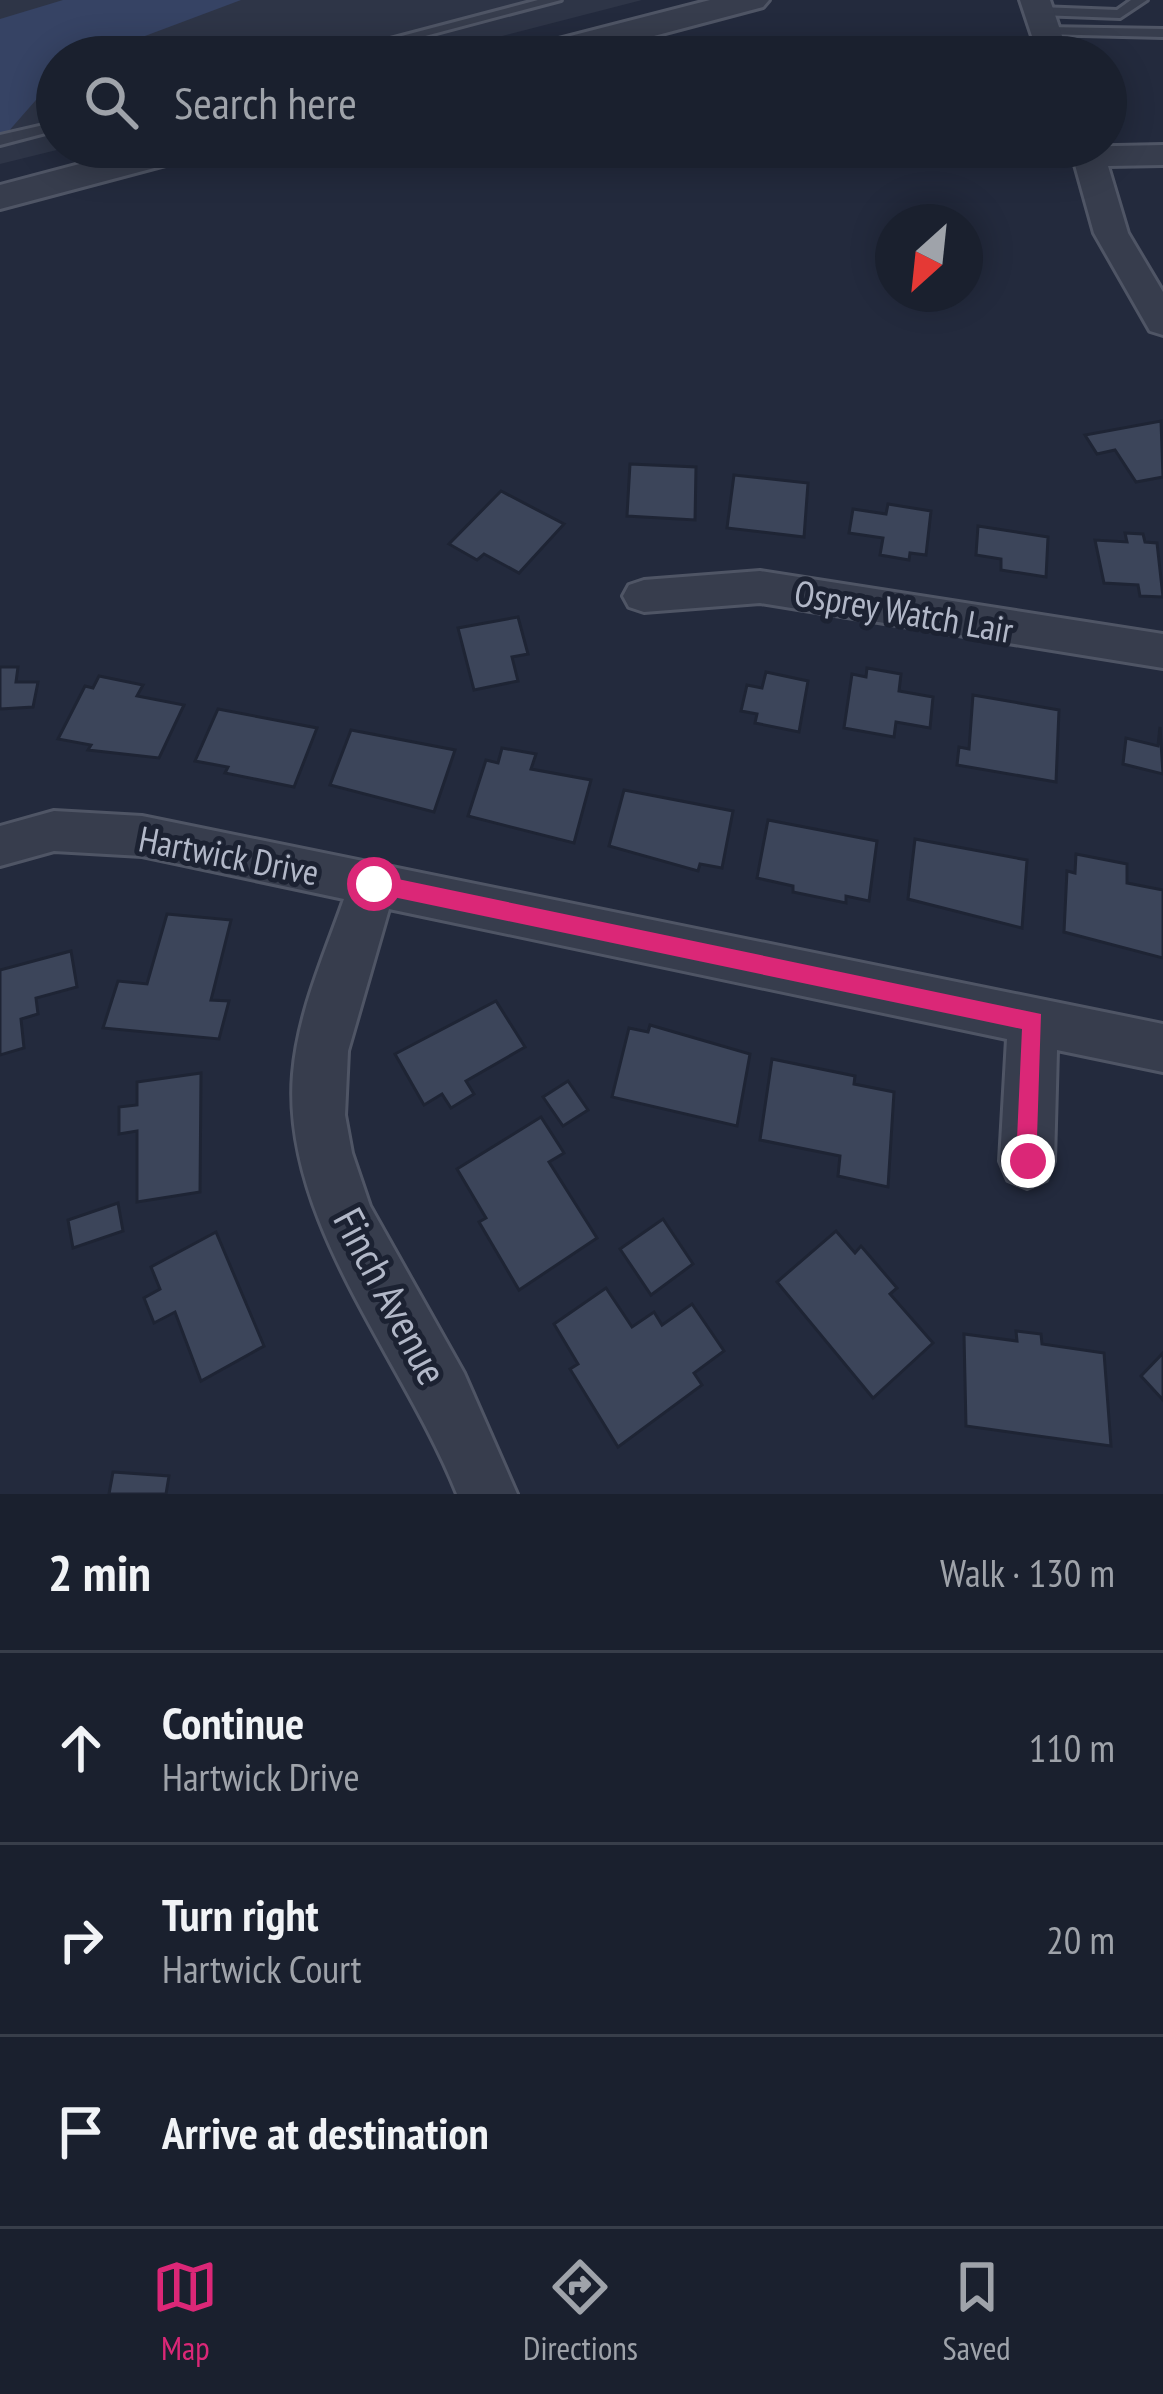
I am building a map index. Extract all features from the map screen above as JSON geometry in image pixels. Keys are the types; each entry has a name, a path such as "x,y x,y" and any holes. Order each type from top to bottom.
{"street":[{"path":"613,36 751,0"},
{"path":"1127,154 1163,155"},
{"path":"0,196 108,168"},
{"path":"1093,168 1111,233 1163,323"},
{"name":"Osprey Watch Lair","path":"644,596 760,587 1163,652"},
{"name":"Hartwick Drive","path":"0,846 54,830 86,829 1163,1048"},
{"name":"Finch Avenue","path":"374,884 327,1024 318,1078 320,1135 335,1190 370,1269 428,1365 487,1494"},
{"path":"1028,1161 1033,1021"}],"lane":[{"path":"412,36 554,0"},
{"path":"1043,25 1140,0"},
{"path":"1043,25 1163,33"},
{"path":"0,140 36,131"}],"shaded area":[{"path":"0,0 642,0 502,36 36,36 36,155 0,164"}],"water":[{"path":"63,0 241,0 145,36 36,36 36,100 0,141 0,19"}],"building":[{"path":"1161,421 1163,477 1136,482 1115,450 1097,454 1085,435"},
{"path":"630,464 696,467 695,520 627,516"},
{"path":"734,475 808,483 804,537 727,528"},
{"path":"501,491 564,524 519,573 484,554 477,560 449,544"},
{"path":"888,504 931,511 926,555 910,553 909,560 880,555 883,538 849,533 853,509 886,514"},
{"path":"978,526 1048,537 1046,577 1001,570 1001,559 976,555"},
{"path":"1125,533 1143,534 1145,542 1157,543 1163,597 1140,596 1138,585 1104,583 1095,540 1127,542"},
{"path":"518,617 528,654 512,657 518,681 474,690 458,628"},
{"path":"0,667 18,667 16,682 38,682 33,707 0,709"},
{"path":"867,668 901,674 899,691 933,697 930,728 896,722 894,737 844,728 852,674 866,677"},
{"path":"766,672 808,681 799,732 755,723 757,714 741,711 747,685 762,688"},
{"path":"99,676 143,685 137,696 184,705 159,758 88,750 91,745 58,739 85,686 93,688"},
{"path":"973,695 1059,710 1056,782 957,765 959,747 969,749"},
{"path":"218,709 317,728 294,787 225,773 228,767 195,761"},
{"path":"1160,727 1163,774 1123,764 1126,738 1158,746"},
{"path":"351,730 455,750 434,812 330,785"},
{"path":"502,748 536,754 531,769 591,780 574,843 468,816 486,760 498,763"},
{"path":"624,790 733,811 722,868 700,864 698,871 609,846"},
{"path":"768,820 877,841 869,901 846,896 846,903 793,892 793,886 757,878"},
{"path":"915,839 1027,860 1022,928 908,899"},
{"path":"1076,854 1127,864 1127,883 1163,890 1163,958 1064,932 1067,871 1075,873"},
{"path":"167,914 231,920 211,1000 229,1001 219,1039 103,1028 118,981 147,984"},
{"path":"71,951 77,987 36,998 38,1014 21,1019 24,1048 0,1055 0,970"},
{"path":"496,1001 525,1047 466,1081 474,1094 451,1108 442,1094 424,1105 395,1054"},
{"path":"650,1025 750,1054 737,1126 612,1097 629,1028 648,1032"},
{"path":"772,1059 855,1076 854,1084 894,1092 888,1187 838,1176 840,1156 760,1140"},
{"path":"201,1073 200,1192 137,1202 137,1131 119,1134 119,1107 137,1105 137,1082"},
{"path":"568,1081 588,1110 563,1126 543,1097"},
{"path":"541,1117 564,1153 549,1162 597,1238 519,1290 479,1222 486,1218 457,1169"},
{"path":"118,1203 123,1231 73,1248 68,1220"},
{"path":"663,1219 693,1264 651,1295 620,1249"},
{"path":"836,1231 855,1253 861,1246 897,1288 890,1294 933,1343 873,1398 777,1282"},
{"path":"216,1232 264,1346 201,1381 175,1312 154,1323 144,1298 160,1289 151,1267"},
{"path":"606,1288 632,1327 654,1312 662,1325 692,1304 724,1351 694,1373 702,1385 618,1447 570,1369 578,1364 554,1324"},
{"path":"1016,1331 1041,1334 1042,1344 1104,1353 1111,1446 966,1426 964,1334 1017,1341"},
{"path":"1163,1353 1163,1400 1141,1376"},
{"path":"113,1472 169,1476 166,1494 109,1494"}],"route":[{"path":"374,884 1033,1021 1028,1161"}]}
